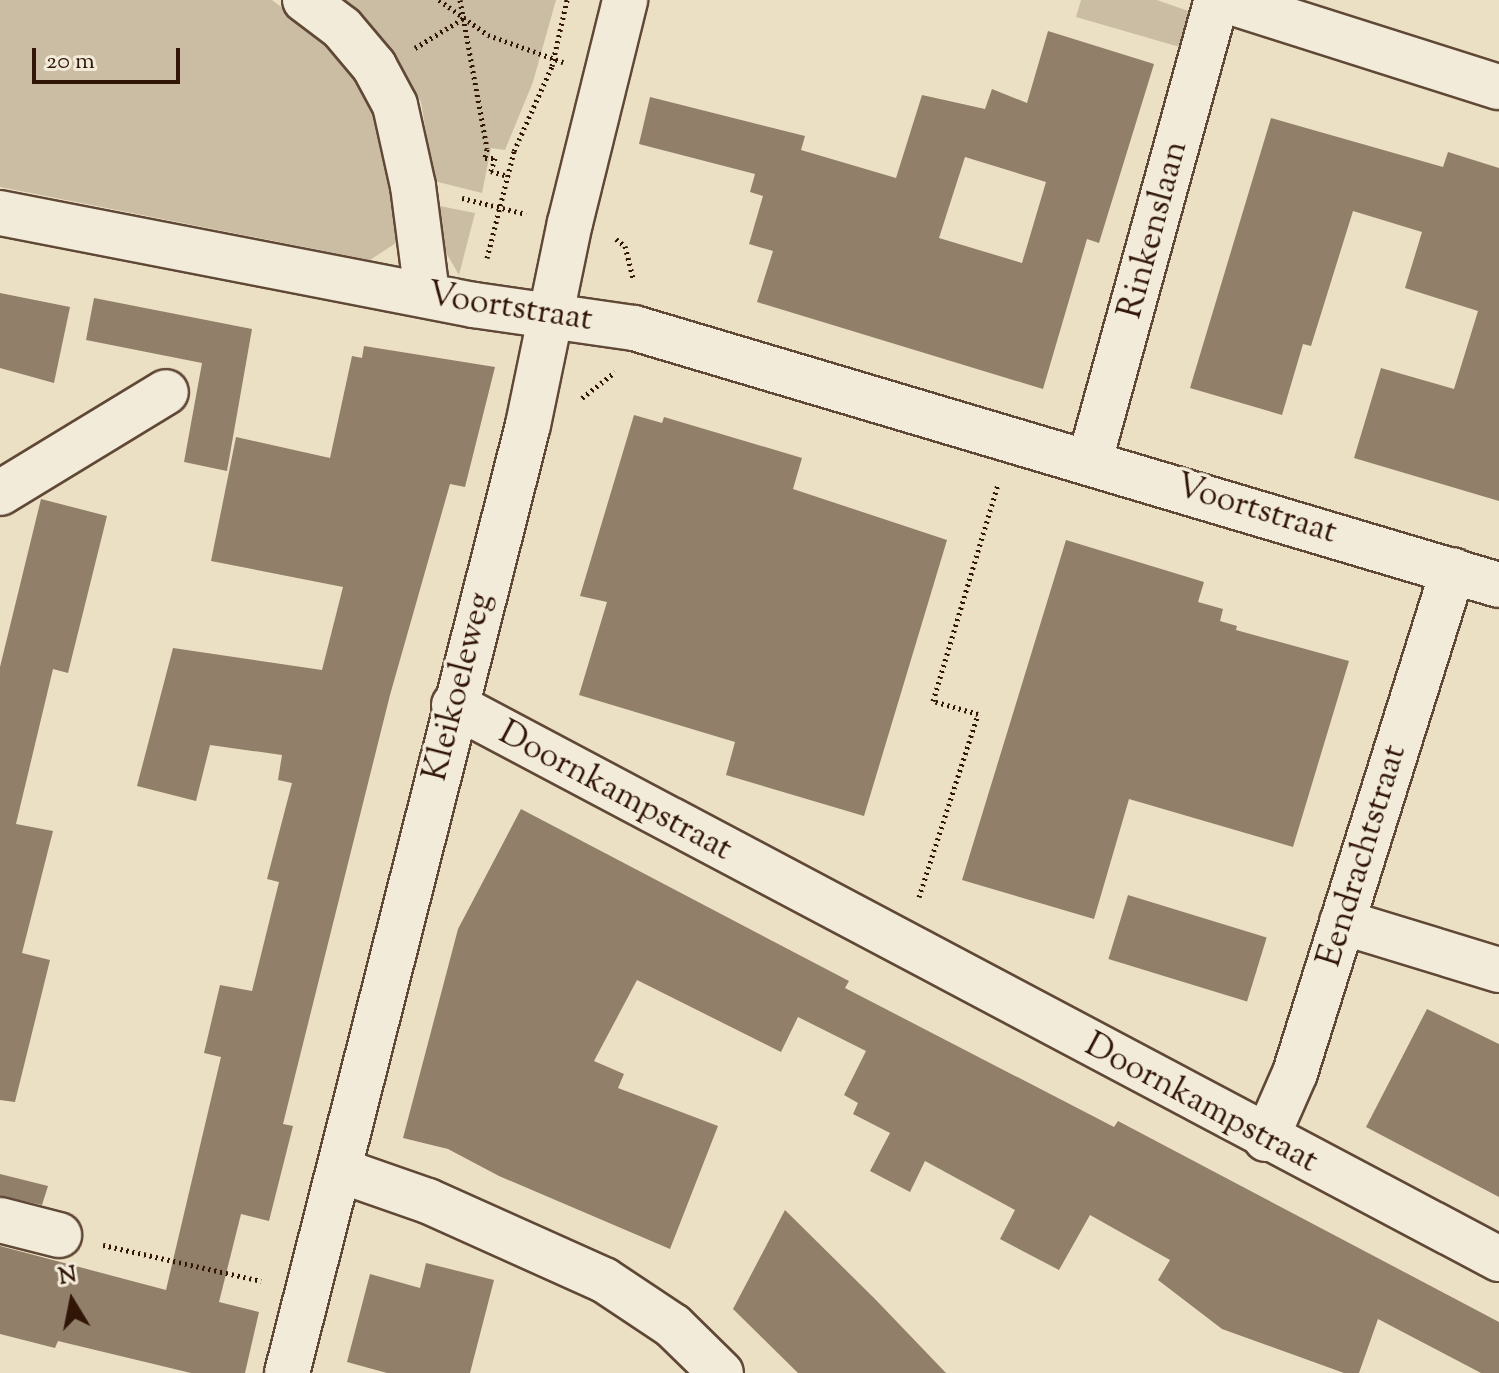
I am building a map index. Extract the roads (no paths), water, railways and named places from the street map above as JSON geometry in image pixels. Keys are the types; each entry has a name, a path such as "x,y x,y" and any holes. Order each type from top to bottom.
{"street":[{"path":"305,0 342,28 374,66 395,105 413,186 427,294"},
{"name":"Kleikoeleweg","path":"287,1373 454,705 528,425 625,0"},
{"name":"Rinkenslaan","path":"1090,460 1217,0"},
{"path":"1224,0 1499,87"},
{"name":"Voortstraat","path":"0,213 427,294 634,328 1012,436 1499,585"},
{"path":"0,493 166,392"},
{"name":"Eendrachtstraat","path":"1266,1139 1295,1073 1453,570"},
{"name":"Doornkampstraat","path":"454,705 903,948 1499,1259"},
{"path":"1342,922 1499,970"},
{"path":"339,1170 428,1201 604,1280 673,1326 721,1373"},
{"path":"0,1220 59,1235"}]}
